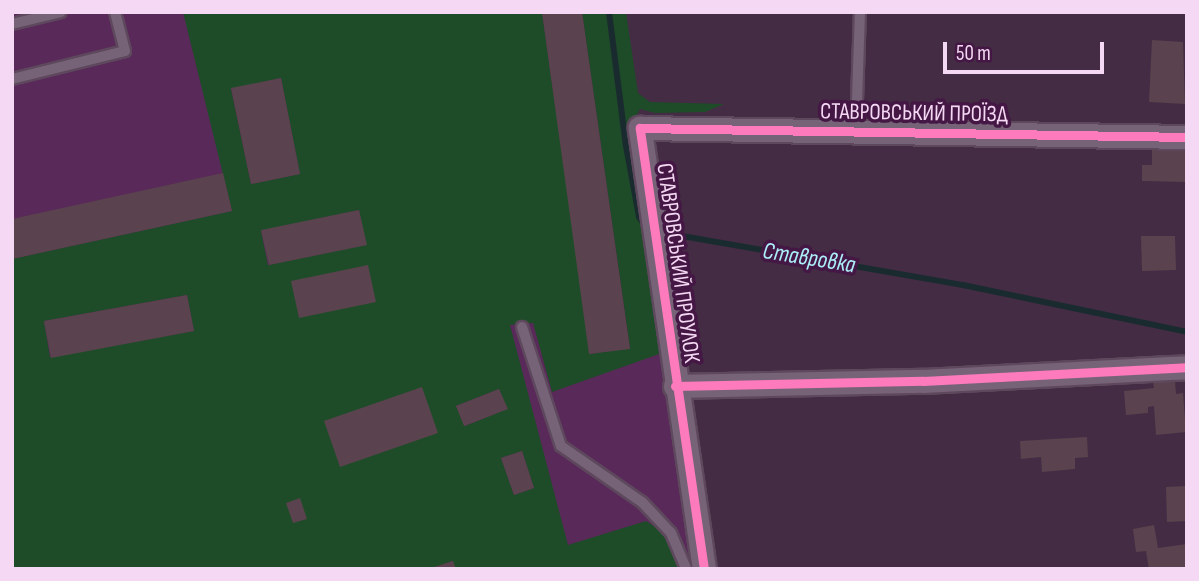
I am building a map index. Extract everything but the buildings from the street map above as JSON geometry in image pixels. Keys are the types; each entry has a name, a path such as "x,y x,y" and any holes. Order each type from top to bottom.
{"street":[{"name":"СТАВРОВСЬКИЙ ПРОЇЗД","path":"640,128 1187,137"},
{"name":"СТАВРОВСЬКИЙ ПРОУЛОК","path":"640,128 675,386 704,569"},
{"path":"675,386 923,381 1187,367"}],"lane":[{"path":"12,24 61,12"},
{"path":"12,79 125,51 116,12"},
{"path":"856,131 860,12"},
{"path":"522,327 561,446 642,502 671,533 686,569"}],"shaded area":[{"path":"12,12 582,12 630,349 662,353 696,569 12,569"}],"green space":[{"path":"183,12 542,12 590,354 630,348 582,12 626,12 638,93 650,102 724,104 705,112 655,113 640,109 635,118 662,353 552,392 533,323 510,325 568,545 646,521 662,531 679,569 456,569 452,561 430,569 12,569 12,259 232,211","holes":["281,78 300,174 251,184 231,89","359,210 366,245 268,265 261,231","187,295 194,331 50,357 44,321","499,389 507,409 465,426 456,406","522,451 534,488 514,495 501,458"]}],"waterway":[{"name":"Ставровка","path":"609,12 626,146 639,217 646,227"},
{"name":"Ставровка","path":"659,232 963,285 1187,332"}],"cycle path":[{"path":"704,569 640,128 1187,137"},
{"path":"675,386 923,381 1187,367"}]}
